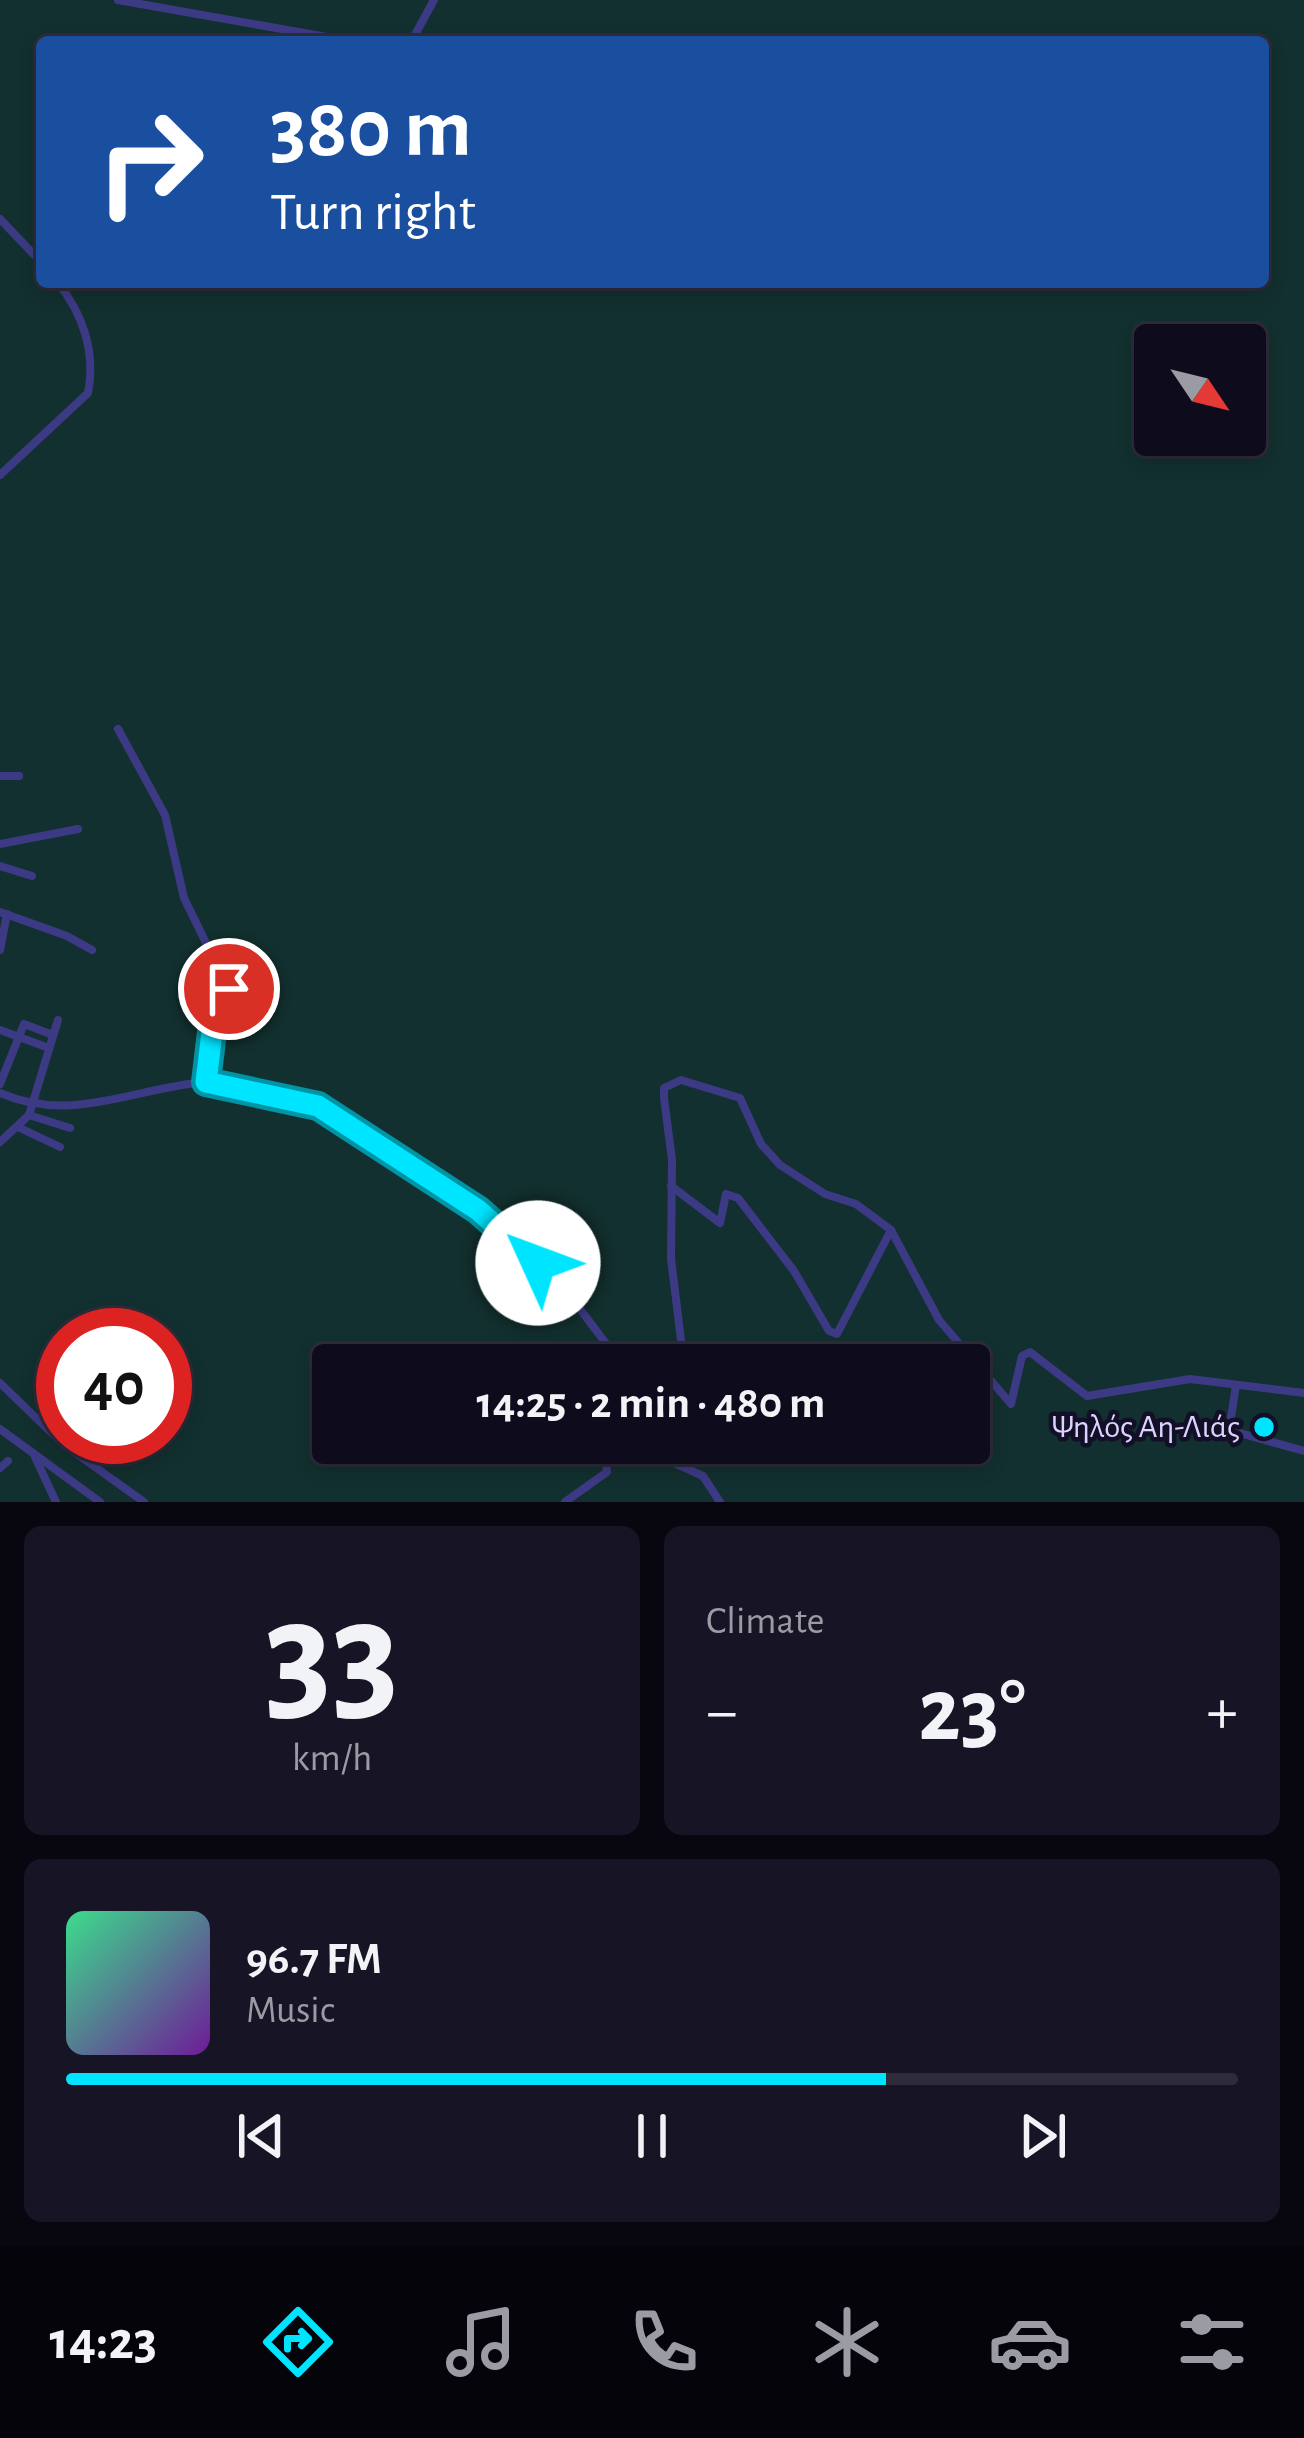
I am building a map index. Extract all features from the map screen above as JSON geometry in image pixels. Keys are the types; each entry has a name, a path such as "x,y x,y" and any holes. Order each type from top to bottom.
{"street":[{"path":"118,0 321,36"},
{"path":"414,36 434,0"},
{"path":"0,219 36,257"},
{"path":"0,475 88,393 91,362 83,327 60,288"},
{"path":"118,729 165,814 184,898 233,1000 212,1032 206,1082"},
{"path":"0,776 19,776"},
{"path":"0,844 78,829"},
{"path":"0,866 32,876"},
{"path":"0,950 3,913 92,950"},
{"path":"0,1142 29,1115 58,1020"},
{"path":"53,1035 24,1024 0,1088 32,1103 87,1106 206,1082 318,1106 478,1210 560,1285 607,1344"},
{"path":"0,1030 49,1048"},
{"path":"681,1344 671,1258 664,1088 672,1080 704,1083 740,1098 760,1144 780,1165 802,1182 856,1204 890,1230 940,1320 995,1392 1011,1404 1018,1391 1022,1356 1030,1352 1088,1396 1190,1378 1304,1394"},
{"path":"29,1115 70,1127"},
{"path":"20,1128 60,1147"},
{"path":"671,1186 720,1223 726,1194 738,1198 794,1271 829,1330 837,1334 890,1230"},
{"path":"0,1382 62,1444 144,1502"},
{"path":"1236,1384 1229,1430 1304,1451"},
{"path":"0,1429 100,1502"},
{"path":"34,1456 56,1502"},
{"path":"565,1502 607,1472 606,1464"},
{"path":"679,1464 703,1475 720,1502"},
{"path":"40,1502 49,1487"}],"green space":[{"path":"0,0 1304,0 1304,1502 0,1502"}],"place":[{"name":"Ψηλός Αη-Λιάς","path":"1264,1427"}],"route":[{"path":"229,989 232,1004 209,1042 206,1082 225,1082 318,1106 478,1210 538,1263"}]}
